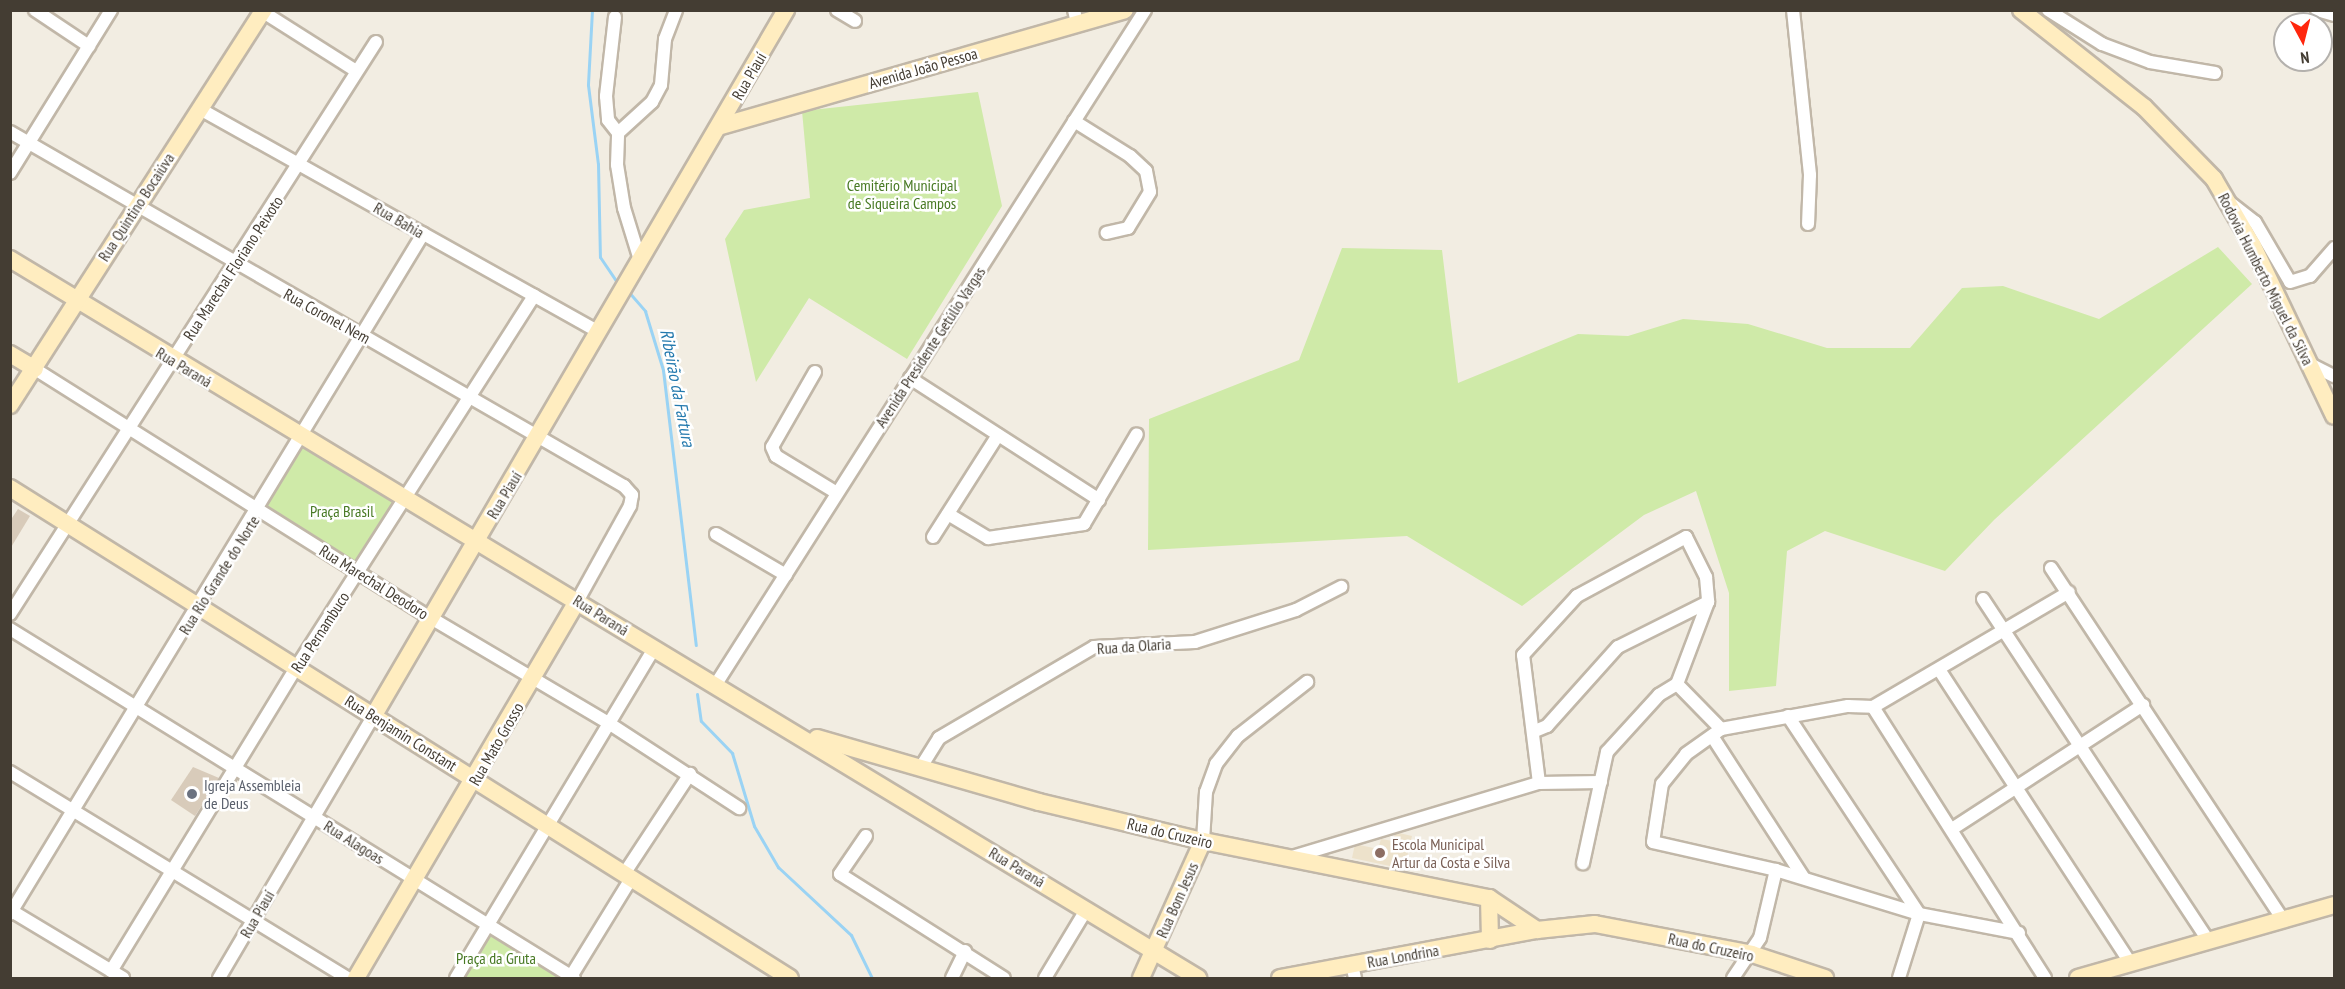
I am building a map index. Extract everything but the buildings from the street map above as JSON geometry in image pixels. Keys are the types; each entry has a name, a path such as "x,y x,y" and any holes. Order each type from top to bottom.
{"street":[{"path":"35,10 89,46"},
{"path":"10,173 111,10"},
{"path":"618,133 651,102 661,85 665,39 676,10"},
{"name":"Rua Piauí","path":"219,978 540,437 598,330 721,126 786,10"},
{"path":"837,10 855,21"},
{"name":"Avenida João Pessoa","path":"721,126 1076,17 1125,10"},
{"name":"Avenida Presidente Getúlio Vargas","path":"716,684 1145,10"},
{"path":"1793,10 1810,175 1808,224"},
{"name":"Rodovia Humberto Miguel da Silva","path":"2021,10 2144,106 2188,148 2229,202 2334,416"},
{"path":"2048,10 2102,44 2150,62 2215,73"},
{"path":"2317,10 2334,15"},
{"path":"262,11 356,71"},
{"name":"Rua Quintino Bocaiúva","path":"10,405 262,11"},
{"path":"615,17 606,96 608,120 618,133 617,165 624,208 640,260"},
{"name":"Rua Marechal Floriano Peixoto","path":"10,614 376,42"},
{"name":"Rua Bahia","path":"200,109 598,330"},
{"path":"1074,121 1130,156 1146,171 1150,192 1128,228 1107,233"},
{"name":"Rua Coronel Nem","path":"10,132 234,264 624,486 632,495 630,506"},
{"path":"2229,202 2255,222 2290,282 2310,276 2334,248"},
{"name":"Rua Rio Grande do Norte","path":"11,912 259,510 423,234"},
{"name":"Rua Paraná","path":"10,259 173,361 800,734 1194,977"},
{"name":"Rua Pernambuco","path":"111,971 237,771 296,668 405,497 472,399 534,296"},
{"name":"Rua Marechal Deodoro","path":"10,354 431,618 608,722 739,808"},
{"path":"2308,363 2334,376"},
{"path":"815,372 772,447 776,456 837,493"},
{"path":"910,378 1099,500"},
{"path":"948,514 988,538 1084,524 1137,434"},
{"path":"933,537 998,435"},
{"name":"Rua Benjamin Constant","path":"10,488 790,978"},
{"name":"Rua Mato Grosso","path":"356,978 534,679 630,506"},
{"path":"716,534 786,575"},
{"path":"1539,783 1535,731 1523,655 1577,596 1686,537 1706,577 1708,602 1677,684 1659,695 1607,752 1583,863"},
{"path":"2051,567 2144,705 2283,921"},
{"name":"Rua da Olaria","path":"921,767 939,738 1094,647 1195,642 1296,610 1341,587"},
{"path":"2019,933 1919,914 1776,870 1653,842 1662,784 1686,754 1716,733 1788,716 1848,706 1873,707 1940,671 2069,592"},
{"path":"1983,598 2207,939"},
{"path":"1535,731 1547,726 1618,647 1708,602"},
{"name":"Rua Alagoas","path":"10,629 572,978"},
{"path":"456,978 654,648"},
{"path":"1940,671 2130,962"},
{"name":"Rua Bom Jesus","path":"1141,978 1203,841 1206,792 1216,764 1238,736 1308,682"},
{"path":"1677,684 1716,733 1804,878"},
{"path":"1952,829 2144,705"},
{"path":"1873,707 2019,933 2045,978"},
{"path":"1788,716 1919,914"},
{"name":"Rua do Cruzeiro","path":"800,734 890,757 1039,802 1203,841 1489,898 1537,930"},
{"path":"880,784 890,757"},
{"path":"10,772 347,978"},
{"path":"572,978 627,876 690,774"},
{"path":"1292,857 1539,783 1601,782"},
{"path":"866,836 840,874 965,951 1004,978"},
{"path":"1734,978 1752,954 1764,923 1776,870"},
{"path":"1489,898 1490,940"},
{"path":"2081,977 2207,939 2283,921 2334,905"},
{"path":"1045,978 1086,910"},
{"path":"11,912 123,978"},
{"path":"1899,978 1919,914"},
{"name":"Rua do Cruzeiro","path":"1595,924 1752,954 1823,978"},
{"name":"Rua Londrina","path":"1280,978 1354,972 1537,930 1595,924"},
{"path":"952,978 965,951"}],"shaded area":[{"name":"Escola Municipal Artur da Costa e Silva","path":"1395,832 1412,836 1404,869 1352,858 1355,844 1378,849 1381,839 1393,841"}],"green space":[{"name":"Cemitério Municipal de Siqueira Campos","path":"978,92 1002,206 907,359 809,298 756,382 725,239 744,210 810,198 802,111"},
{"path":"2218,247 2252,284 1994,520 1945,571 1825,531 1787,551 1776,686 1729,691 1729,593 1696,491 1644,515 1522,606 1407,536 1148,550 1149,419 1299,360 1342,248 1442,250 1458,383 1578,334 1628,336 1683,319 1748,324 1827,348 1910,348 1962,288 2003,286 2099,319"},
{"name":"Praça Brasil","path":"302,441 400,498 358,569 262,509"},
{"name":"Praça da Gruta","path":"488,930 566,978 460,978"}],"waterway":[{"name":"Ribeirão da Fartura","path":"592,10 588,85 598,164 600,257 619,285"},
{"name":"Ribeirão da Fartura","path":"627,290 645,311 663,370 696,645"},
{"name":"Ribeirão da Fartura","path":"697,694 701,721 732,753 754,826 778,867 851,935 872,978"}],"place":[{"name":"Igreja Assembleia de Deus","path":"192,794"},
{"name":"Escola Municipal Artur da Costa e Silva","path":"1380,853"}]}
